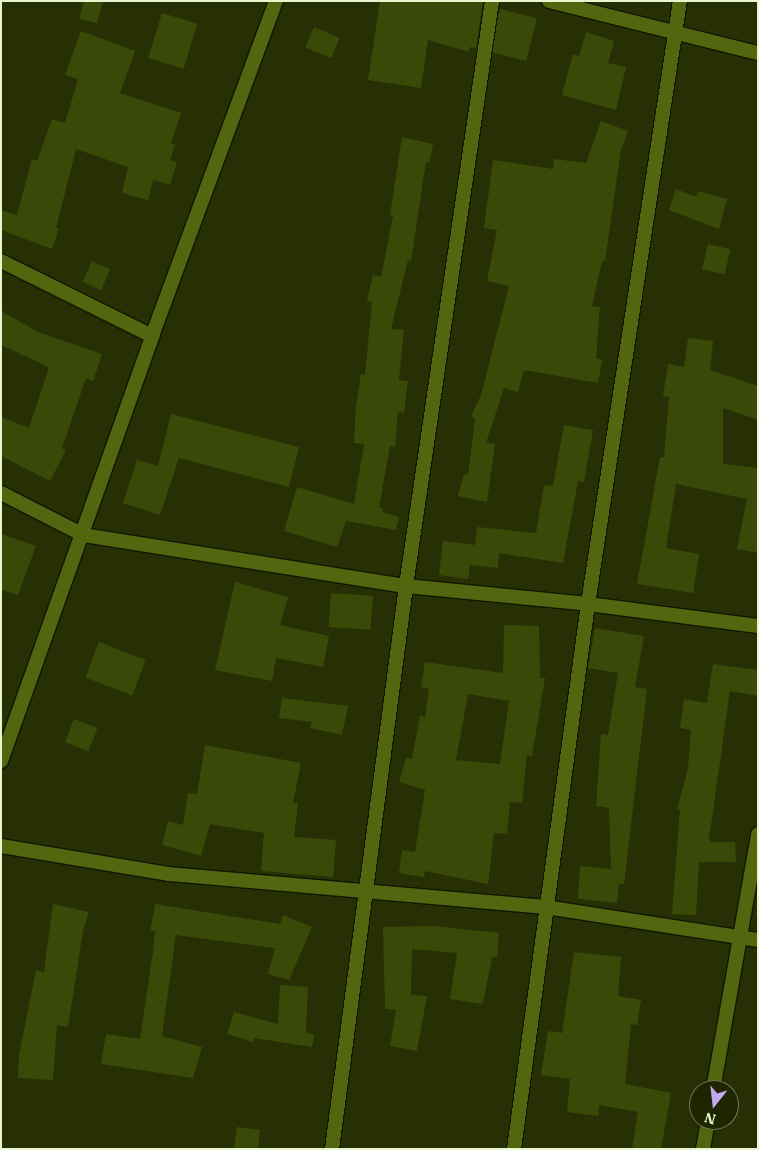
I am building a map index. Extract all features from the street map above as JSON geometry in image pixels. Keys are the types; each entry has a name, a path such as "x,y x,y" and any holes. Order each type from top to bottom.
{"street":[{"path":"1,761 152,336 276,1"},
{"path":"332,1149 406,586 492,1"},
{"path":"549,1 758,53"},
{"path":"514,1149 545,907 588,604 680,1"},
{"path":"1,261 152,336"},
{"path":"1,493 83,534 406,586 588,604 758,626"},
{"path":"715,1080 758,834"},
{"path":"1,846 168,874 365,893 545,907 758,940"},
{"path":"703,1149 706,1130"}],"building":[{"path":"84,1 103,1 97,23 79,19"},
{"path":"380,1 483,1 476,48 470,47 469,52 428,40 421,88 368,80"},
{"path":"500,9 537,18 526,61 489,52"},
{"path":"162,13 197,24 184,69 148,58"},
{"path":"314,27 340,38 331,58 305,47"},
{"path":"81,31 135,51 120,93 181,113 171,143 175,145 170,160 177,162 170,185 153,180 148,200 122,193 128,167 76,149 56,228 59,229 52,249 1,230 1,210 17,215 32,159 37,161 52,119 65,123 78,79 65,75"},
{"path":"586,32 614,41 608,63 626,67 616,110 562,95 573,54 579,56"},
{"path":"601,121 628,131 621,150 605,261 602,261 592,306 600,307 596,358 602,360 598,383 524,370 518,392 504,388 486,443 495,444 487,502 458,496 464,474 468,475 475,418 471,416 481,395 509,286 487,281 497,230 484,228 493,160 553,169 554,159 586,163"},
{"path":"402,137 433,144 429,163 426,162 411,261 408,260 391,329 404,330 399,380 408,381 404,413 398,412 395,447 390,446 379,508 383,508 382,512 399,517 396,530 346,521 337,547 284,531 297,487 354,504 364,444 354,443 356,406 361,374 365,375 372,302 367,301 373,275 381,277 393,216 390,215"},
{"path":"676,189 696,197 698,191 727,199 719,229 669,210"},
{"path":"708,244 730,249 725,275 702,269"},
{"path":"92,261 110,269 101,290 83,282"},
{"path":"1,311 38,332 102,354 93,381 86,378 62,448 66,450 50,481 1,456 1,417 29,428 49,367 1,345"},
{"path":"688,338 713,341 710,370 758,386 758,420 723,408 723,464 758,468 758,553 737,549 747,499 676,484 666,548 699,554 693,593 637,584 660,457 664,457 669,397 663,396 668,364 684,367"},
{"path":"171,414 299,447 289,487 179,458 160,515 123,503 137,460 158,466"},
{"path":"564,425 593,430 584,482 578,481 563,563 499,553 498,568 470,565 468,579 439,575 443,541 475,545 477,527 536,533 544,485 553,486"},
{"path":"1,534 36,546 18,595 1,589"},
{"path":"235,582 288,597 280,625 329,636 323,667 276,658 272,681 215,670"},
{"path":"331,593 373,596 371,630 329,627"},
{"path":"504,625 539,626 540,678 545,678 532,756 527,755 522,803 510,802 507,834 494,833 488,884 425,871 424,877 399,873 402,850 415,852 425,790 399,782 406,758 412,759 420,716 425,717 429,689 421,687 425,662 503,673","holes":["468,694 509,701 500,764 456,760"]},
{"path":"595,628 644,636 635,687 647,689 624,884 619,884 617,903 578,899 580,866 611,869 609,808 596,806 601,734 608,735 618,673 588,668"},
{"path":"99,642 146,660 132,695 85,677"},
{"path":"713,664 758,670 758,696 730,691 709,839 711,842 735,842 736,862 699,862 696,915 672,914 680,810 677,809 688,769 691,730 680,728 684,699 707,703"},
{"path":"282,698 348,706 342,735 310,728 312,722 279,718"},
{"path":"74,719 97,728 88,751 65,742"},
{"path":"205,745 301,763 293,803 298,803 294,837 336,840 333,877 261,871 264,833 210,824 201,856 162,845 168,821 183,825 188,793 197,794"},
{"path":"53,904 89,912 83,931 68,1027 57,1025 53,1080 18,1078 19,1055 36,970 44,972"},
{"path":"155,904 280,924 283,915 312,927 289,980 268,974 275,948 176,935 162,1036 202,1047 193,1078 101,1064 106,1034 140,1039 153,952 155,931 150,931"},
{"path":"433,926 499,933 497,957 492,957 483,1004 450,999 457,953 412,949 411,995 427,996 417,1051 390,1046 396,1010 385,1009 383,927"},
{"path":"574,952 621,957 618,996 641,1000 637,1025 631,1024 625,1084 671,1093 661,1149 632,1149 638,1112 599,1105 598,1116 567,1112 570,1079 541,1075 548,1031 562,1033"},
{"path":"280,985 308,987 306,1032 314,1035 312,1047 254,1038 253,1042 227,1034 234,1012 278,1024"},
{"path":"237,1127 260,1130 258,1149 234,1149"}]}
